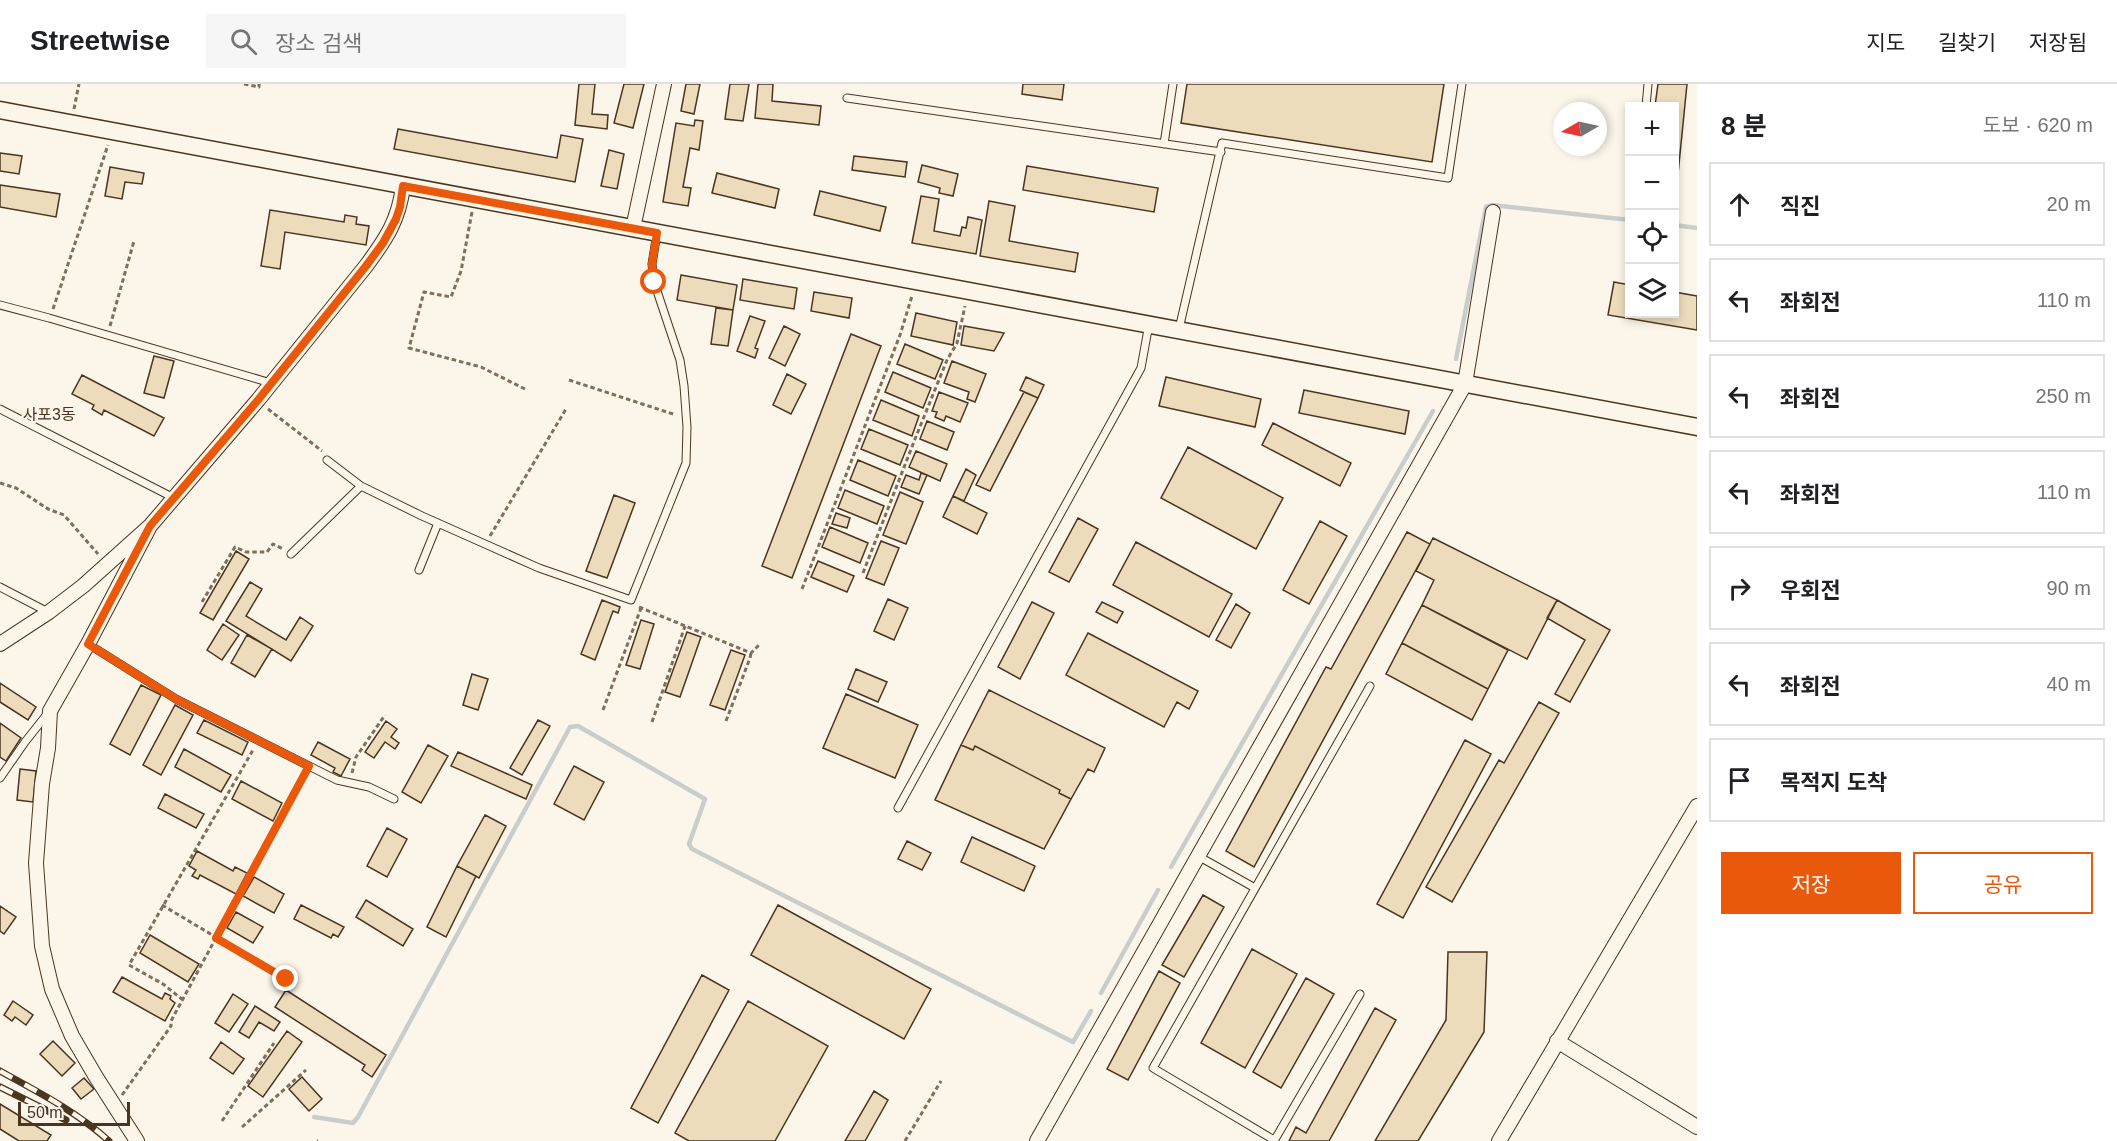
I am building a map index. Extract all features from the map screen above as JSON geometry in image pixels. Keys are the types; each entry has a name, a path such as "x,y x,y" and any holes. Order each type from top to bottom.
{"street":[{"path":"633,228 664,84"},
{"path":"0,110 1697,427"},
{"path":"0,644 49,612 108,565 150,526 175,498 258,400 383,243 396,219 403,186"},
{"path":"1037,1141 1465,384 1493,212"},
{"path":"138,1141 96,1077 64,1018 52,989 42,946 36,863 50,711 150,526"},
{"path":"1499,1141 1697,806"},
{"path":"1557,1041 1697,1127"}],"lane":[{"path":"1164,144 1173,84"},
{"path":"1179,329 1222,143 1448,178 1462,84"},
{"path":"1646,102 1648,84"},
{"path":"847,98 1221,152"},
{"path":"327,460 361,486 438,523 539,568 631,600 686,463 686,418 680,360 654,282 652,264 657,233"},
{"path":"0,305 271,383"},
{"path":"898,808 1141,368 1149,324"},
{"path":"0,409 175,498"},
{"path":"291,554 361,486"},
{"path":"419,570 438,523"},
{"path":"0,587 49,612"},
{"path":"88,644 176,699 337,780 369,787 394,799"},
{"path":"1360,994 1274,1141 1154,1068 1370,686"},
{"path":"0,778 50,711"},
{"path":"1198,856 1255,888"}],"path":[{"path":"71,124 79,84"},
{"path":"244,84 259,87 259,84"},
{"path":"50,318 112,131"},
{"path":"475,199 460,271 451,297 424,292 409,348 481,367 525,389"},
{"path":"108,335 134,241"},
{"path":"802,589 900,335 916,281"},
{"path":"863,573 947,360 957,343 968,291"},
{"path":"569,380 686,418"},
{"path":"258,400 325,454 327,460"},
{"path":"486,544 566,409"},
{"path":"0,483 16,488 48,509 64,515 108,565"},
{"path":"202,602 235,547 246,552 267,552 273,544 291,554"},
{"path":"631,600 641,608 751,652"},
{"path":"603,710 641,608"},
{"path":"652,722 685,626"},
{"path":"726,721 751,652 760,644"},
{"path":"350,783 356,757 385,715"},
{"path":"183,1000 163,984 129,965 258,740"},
{"path":"115,1105 171,1026 171,1021 309,766"},
{"path":"162,905 286,979"},
{"path":"222,1121 274,1043"},
{"path":"242,1127 306,1070"},
{"path":"906,1141 940,1081"}],"building":[{"path":"579,84 595,84 592,114 608,115 607,129 575,125"},
{"path":"624,84 644,84 633,128 614,123"},
{"path":"686,84 700,84 694,114 681,111"},
{"path":"730,84 749,84 743,121 725,119"},
{"path":"758,84 773,84 772,101 821,106 819,125 755,118"},
{"path":"1023,84 1064,84 1062,100 1022,94"},
{"path":"1187,84 1444,84 1432,162 1181,123"},
{"path":"1658,84 1687,84 1679,164 1679,102 1656,102"},
{"path":"695,120 703,121 699,150 690,148 683,187 691,188 688,206 663,202 676,123 694,126"},
{"path":"398,129 557,158 561,135 583,139 575,182 394,149"},
{"path":"609,150 624,154 617,189 601,186"},
{"path":"0,153 22,156 19,174 0,171"},
{"path":"854,156 907,162 905,177 852,170"},
{"path":"922,165 958,174 953,196 939,193 940,188 918,182"},
{"path":"1027,166 1158,188 1154,212 1023,190"},
{"path":"110,167 144,173 142,184 125,182 122,199 105,196"},
{"path":"717,173 779,189 775,208 712,193"},
{"path":"0,185 60,194 56,217 0,207"},
{"path":"820,191 886,207 880,231 814,215"},
{"path":"921,196 939,199 934,231 960,236 962,227 966,228 968,217 982,220 976,254 912,243"},
{"path":"989,201 1015,206 1009,241 1078,253 1075,272 980,256"},
{"path":"270,210 344,222 345,215 357,217 356,224 369,226 366,245 285,232 280,269 261,266"},
{"path":"681,275 737,285 733,310 677,300"},
{"path":"743,279 797,288 794,309 740,300"},
{"path":"1614,282 1625,284 1625,318 1608,315"},
{"path":"814,292 852,298 849,318 811,311"},
{"path":"1679,293 1697,296 1697,330 1626,318 1679,318"},
{"path":"716,308 733,310 728,346 711,344"},
{"path":"916,313 957,322 953,345 911,336"},
{"path":"750,316 765,321 755,348 758,349 755,358 737,351"},
{"path":"784,326 800,334 785,366 769,358"},
{"path":"964,326 1004,333 994,351 961,345"},
{"path":"851,334 881,346 792,578 762,566"},
{"path":"905,344 943,360 935,379 897,364"},
{"path":"154,356 174,361 164,398 144,393"},
{"path":"952,361 986,374 975,402 967,399 969,392 944,383"},
{"path":"893,372 931,388 923,408 885,392"},
{"path":"787,374 806,384 791,414 773,405"},
{"path":"82,375 164,418 154,436 104,410 102,415 92,409 94,405 72,394"},
{"path":"1026,377 1044,385 1038,398 1020,390"},
{"path":"1166,377 1261,399 1255,427 1159,406"},
{"path":"1304,390 1409,411 1405,434 1299,413"},
{"path":"939,392 968,403 960,422 946,416 944,421 935,417 937,412 932,411"},
{"path":"1024,392 1038,398 990,491 976,485"},
{"path":"881,400 919,416 912,436 873,420"},
{"path":"927,421 954,432 947,450 920,439"},
{"path":"1273,423 1351,463 1340,486 1262,445"},
{"path":"869,429 908,445 900,465 861,449"},
{"path":"1188,447 1283,498 1256,549 1161,498"},
{"path":"916,451 947,464 940,481 909,467"},
{"path":"858,460 896,476 888,496 850,480"},
{"path":"966,469 976,475 964,501 953,496"},
{"path":"921,473 927,475 919,494 901,487 906,475 919,480"},
{"path":"845,490 884,506 877,524 838,508"},
{"path":"900,492 923,502 906,544 883,535"},
{"path":"614,495 635,503 607,578 586,571"},
{"path":"953,496 987,513 977,534 943,517"},
{"path":"836,513 850,518 847,528 832,524"},
{"path":"1078,518 1098,529 1069,582 1049,572"},
{"path":"1320,521 1347,536 1309,604 1283,590"},
{"path":"830,527 868,543 860,563 822,547"},
{"path":"1407,532 1430,544 1254,867 1226,851 1326,667 1331,669"},
{"path":"1433,538 1557,600 1527,659 1422,605 1434,580 1416,571"},
{"path":"881,541 899,548 884,585 866,578"},
{"path":"1136,542 1232,594 1209,637 1113,585"},
{"path":"236,551 249,559 213,620 200,613"},
{"path":"818,561 854,576 847,592 811,577"},
{"path":"250,582 262,589 246,616 286,640 300,617 313,626 291,661 226,621"},
{"path":"888,599 908,608 894,640 874,631"},
{"path":"602,600 620,607 618,613 613,611 595,660 581,654"},
{"path":"1557,600 1610,630 1570,702 1555,694 1585,640 1547,618"},
{"path":"1032,602 1054,613 1020,679 998,667"},
{"path":"1102,602 1123,612 1117,623 1096,612"},
{"path":"1236,604 1250,613 1231,648 1216,640"},
{"path":"1422,605 1508,650 1488,689 1402,643"},
{"path":"641,620 654,624 640,669 626,665"},
{"path":"223,624 239,635 222,660 207,650"},
{"path":"687,632 701,637 680,697 665,692"},
{"path":"1088,633 1198,691 1189,709 1177,702 1164,727 1066,675"},
{"path":"247,635 272,649 255,677 231,663"},
{"path":"1402,643 1488,689 1472,720 1386,674"},
{"path":"731,650 745,655 725,710 710,705"},
{"path":"856,669 887,682 878,702 848,689"},
{"path":"472,674 488,679 478,710 463,705"},
{"path":"0,683 36,707 28,720 0,702"},
{"path":"141,685 161,695 130,755 110,744"},
{"path":"989,690 1105,748 1094,772 1088,769 1071,799 1059,793 1060,790 975,746 973,750 961,745"},
{"path":"846,694 918,725 895,778 823,748"},
{"path":"1539,702 1559,713 1452,902 1426,887 1499,760 1504,763"},
{"path":"175,705 193,715 161,775 143,765"},
{"path":"204,720 248,742 242,755 197,733"},
{"path":"538,720 550,726 522,775 510,768"},
{"path":"386,721 397,729 391,737 399,743 395,749 385,742 374,758 365,752"},
{"path":"0,723 21,738 6,761 0,757"},
{"path":"1465,740 1491,754 1403,918 1377,904"},
{"path":"318,742 350,759 341,776 333,772 335,768 311,755"},
{"path":"428,745 448,756 421,803 402,792"},
{"path":"961,745 973,750 975,746 1060,790 1059,793 1071,799 1044,849 935,800"},
{"path":"184,749 231,775 221,792 175,767"},
{"path":"458,752 532,785 526,799 451,766"},
{"path":"574,766 604,782 584,820 554,804"},
{"path":"20,769 36,771 33,802 17,800"},
{"path":"241,781 282,803 273,821 232,799"},
{"path":"165,794 204,814 196,828 158,808"},
{"path":"485,815 506,826 479,878 457,866"},
{"path":"387,828 407,839 387,877 367,866"},
{"path":"972,837 1035,866 1024,891 961,862"},
{"path":"907,841 931,853 922,870 898,859"},
{"path":"197,851 233,871 235,867 247,873 236,894 200,875 198,879 192,876 196,870 189,866"},
{"path":"457,866 476,876 446,937 427,927"},
{"path":"254,877 284,894 274,913 243,896"},
{"path":"1203,895 1224,907 1184,977 1162,965"},
{"path":"366,900 413,929 403,946 356,917"},
{"path":"301,905 344,927 338,937 333,934 331,938 294,919"},
{"path":"778,905 931,989 904,1039 751,955"},
{"path":"0,906 16,917 4,934 0,931"},
{"path":"236,912 263,927 253,943 227,928"},
{"path":"150,935 199,964 188,982 140,953"},
{"path":"1252,949 1297,974 1245,1068 1201,1043"},
{"path":"1448,952 1487,952 1484,1032 1418,1141 1375,1141 1446,1020"},
{"path":"1159,971 1180,983 1128,1080 1107,1069"},
{"path":"702,975 729,990 658,1123 631,1108"},
{"path":"122,977 162,999 165,993 171,996 170,999 175,1003 165,1021 113,992"},
{"path":"1306,978 1334,994 1281,1088 1253,1072"},
{"path":"286,990 386,1055 372,1077 362,1070 365,1065 275,1007"},
{"path":"233,994 248,1004 229,1032 215,1023"},
{"path":"13,1001 33,1015 26,1025 15,1017 12,1021 4,1015"},
{"path":"748,1001 828,1046 775,1141 689,1141 675,1133"},
{"path":"255,1006 280,1022 274,1031 259,1022 249,1038 239,1032"},
{"path":"1375,1008 1396,1020 1329,1141 1289,1141 1296,1127 1306,1133"},
{"path":"287,1031 302,1042 263,1097 248,1086"},
{"path":"53,1041 75,1063 62,1076 40,1054"},
{"path":"221,1042 244,1059 233,1074 210,1058"},
{"path":"302,1077 322,1099 309,1111 289,1089"},
{"path":"84,1078 94,1089 81,1099 72,1088"},
{"path":"874,1091 888,1100 865,1141 845,1141"},
{"path":"0,1104 51,1135 47,1141 19,1141 0,1129"}],"waterway":[{"path":"1456,359 1486,207 1492,205 1625,219"},
{"path":"1679,226 1697,228"},
{"path":"1171,867 1433,411"},
{"path":"314,1117 353,1123 358,1117 570,727 578,726 705,799 689,844 692,849 1073,1042 1091,1011"},
{"path":"1101,993 1158,890"}],"railway":[{"path":"0,1071 70,1112 109,1141"},
{"path":"0,1087 66,1120"}],"district":[{"name":"사포3동","path":"49,414"}],"route":[{"path":"286,979 216,938 309,766 176,699 88,644 150,526 258,400 366,266 383,243 396,219 403,186 657,233 652,264 654,282"}]}
